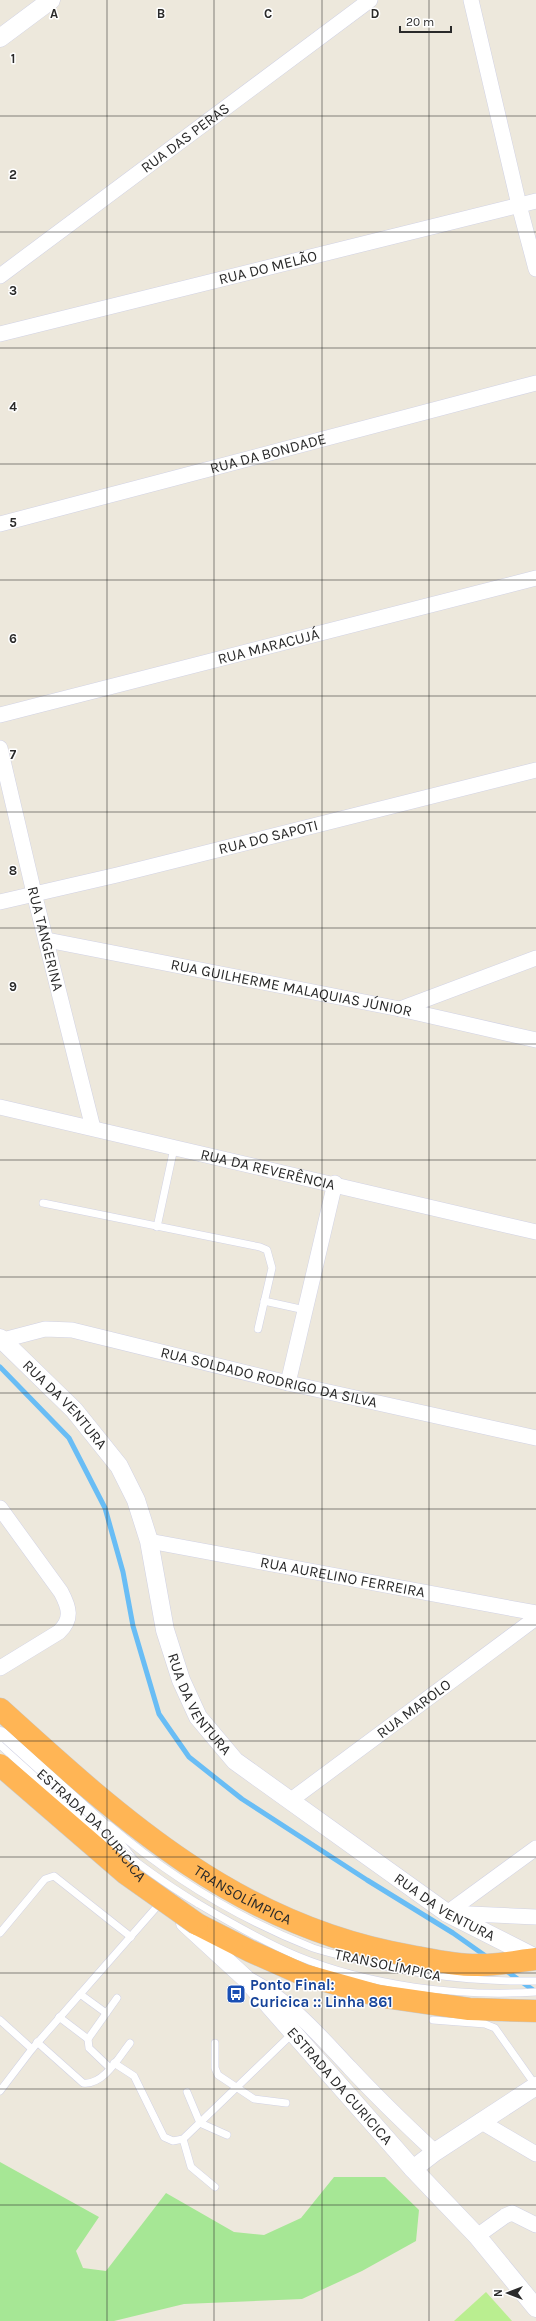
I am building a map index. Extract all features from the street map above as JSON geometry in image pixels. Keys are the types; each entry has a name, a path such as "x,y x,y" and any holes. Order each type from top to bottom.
{"highway":[{"name":"TRANSOLÍMPICA","path":"0,1709 116,1812 206,1886 259,1906 374,1957 480,1966 536,1959"},
{"name":"TRANSOLÍMPICA","path":"0,1765 125,1873 197,1914 250,1952 304,1975 380,1988 469,2009 536,2011"}],"street":[{"path":"0,38 51,0"},
{"name":"RUA DAS PERAS","path":"0,276 370,0"},
{"path":"470,0 518,205 536,269"},
{"name":"RUA DO MELÃO","path":"0,334 536,201"},
{"name":"RUA DA BONDADE","path":"0,524 536,383"},
{"name":"RUA MARACUJÁ","path":"0,715 536,578"},
{"name":"RUA TANGERINA","path":"0,748 34,893 93,1128"},
{"name":"RUA DO SAPOTI","path":"0,902 117,875 536,770"},
{"name":"RUA GUILHERME MALAQUIAS JÚNIOR","path":"46,940 400,1009 536,1040"},
{"path":"400,1009 536,958"},
{"name":"RUA DA REVERÊNCIA","path":"0,1107 174,1148 335,1183 536,1232"},
{"path":"288,1383 335,1183"},
{"name":"RUA SOLDADO RODRIGO DA SILVA","path":"1,1339 45,1329 72,1330 288,1383 536,1438"},
{"name":"RUA DA VENTURA","path":"1,1339 74,1410 119,1466 136,1500 149,1541 165,1630 181,1680 198,1717 235,1761 447,1913 536,1959"},
{"path":"0,1508 62,1592 67,1603 68,1615 67,1625 60,1632 0,1668"},
{"name":"RUA AURELINO FERREIRA","path":"149,1541 536,1613"},
{"name":"RUA MAROLO","path":"291,1800 536,1618"},
{"name":"ESTRADA DA CURICICA","path":"0,1736 101,1827 161,1901 245,1978 413,2169 477,2236 536,2308"},
{"path":"447,1913 536,1848"},
{"path":"447,1913 536,1917"},
{"path":"245,1978 273,1992 298,2014 386,2105 435,2152"},
{"path":"413,2169 480,2121 536,2086"},
{"path":"480,2121 536,2154"},
{"path":"477,2236 505,2216 512,2214 536,2225"}],"lane":[{"path":"157,1227 174,1148"},
{"path":"43,1203 260,1247 267,1250 272,1268 258,1329"},
{"path":"264,1301 305,1310"},
{"name":"TRANSOLÍMPICA","path":"0,1729 127,1840 170,1873 206,1886"},
{"name":"TRANSOLÍMPICA","path":"0,1745 60,1799 197,1914"},
{"path":"0,1933 45,1879 54,1876 131,1937"},
{"path":"0,2091 37,2042 131,1937 161,1901"},
{"name":"TRANSOLÍMPICA","path":"374,1957 456,1979 536,1980"},
{"name":"TRANSOLÍMPICA","path":"380,1988 475,1992 536,1992"},
{"path":"80,1994 106,2013"},
{"path":"117,1998 88,2039 89,2048 112,2066 134,2076 164,2137 173,2141 183,2139 293,2032"},
{"path":"60,2017 88,2039"},
{"path":"0,2020 32,2049"},
{"path":"433,2020 485,2024 495,2028 536,2086"},
{"path":"37,2042 83,2083 90,2084 98,2081 130,2043"},
{"path":"215,2043 215,2068 218,2075 254,2099 286,2103"},
{"path":"187,2092 200,2123 227,2135"},
{"path":"183,2139 190,2166 215,2187"}],"green space":[{"path":"0,2162 99,2217 76,2251 83,2268 106,2271 166,2193 234,2232 264,2235 301,2218 334,2177 385,2177 419,2210 416,2241 362,2271 302,2299 184,2304 114,2321 0,2321"},
{"path":"486,2292 512,2321 454,2321"}],"waterway":[{"path":"0,1367 69,1438 105,1508 123,1572 133,1626 159,1714 189,1757 242,1799 367,1880 453,1933 487,1957"},
{"path":"505,1970 536,1992"}],"place":[{"name":"Ponto Final: Curicica :: Linha 861","path":"236,1994"}]}
